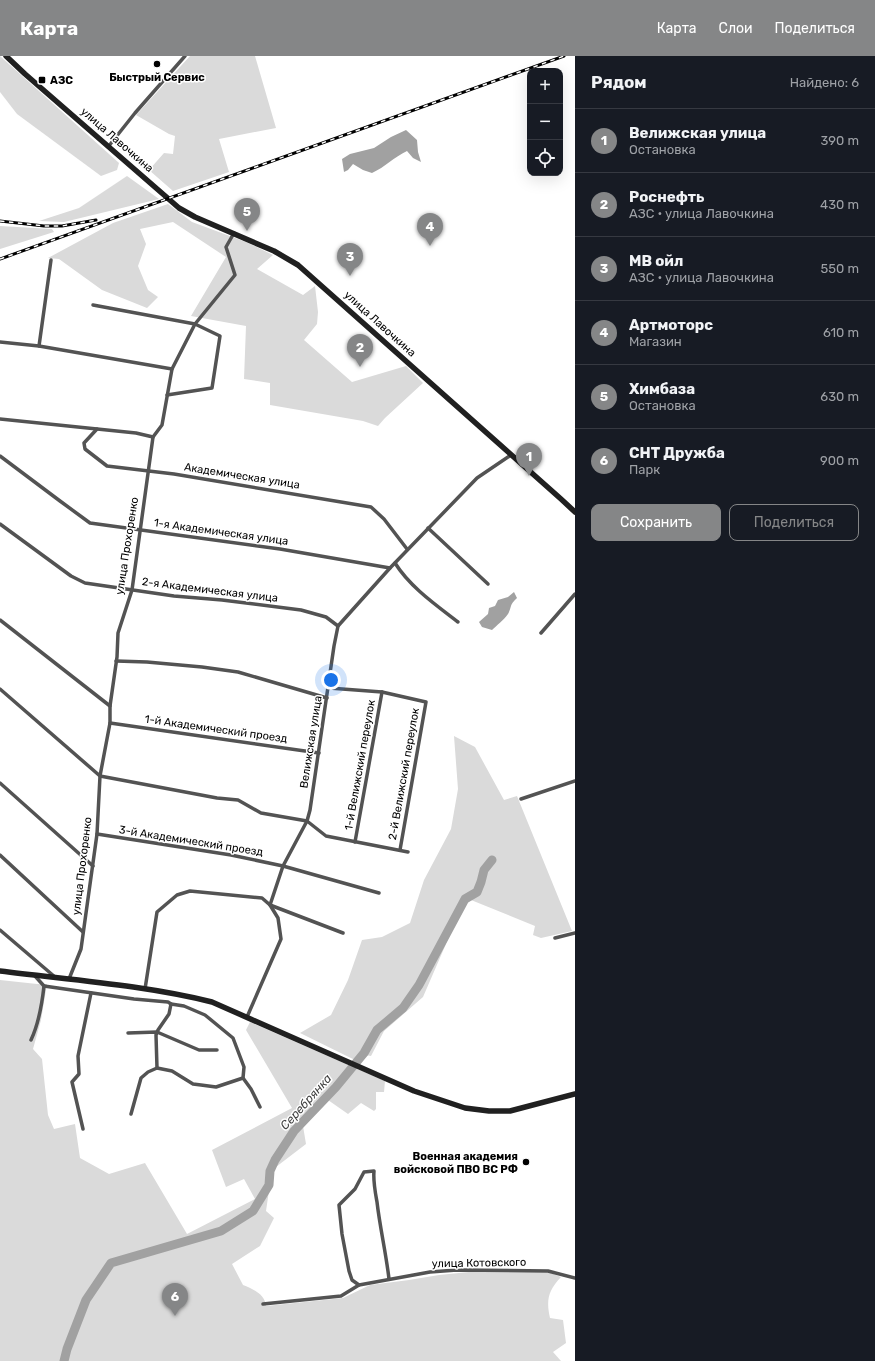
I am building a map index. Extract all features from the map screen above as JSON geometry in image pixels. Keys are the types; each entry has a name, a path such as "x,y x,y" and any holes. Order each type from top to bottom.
{"main road":[{"name":"улица Лавочкина","path":"6,56 179,208 274,251 298,265 575,512"},
{"path":"0,971 145,989 179,994 212,1002 414,1091 465,1108 488,1111 510,1111 575,1094"}],"street":[{"path":"108,147 135,113 185,56"},
{"name":"улица Прохоренко","path":"69,979 81,949 97,834 100,776 110,723 110,706 118,633 132,590 152,437 162,425 172,369 195,324 235,275 226,246 234,233"},
{"path":"39,346 51,260"},
{"path":"94,305 195,324 220,336 212,388 167,395"},
{"path":"0,342 39,346 172,369"},
{"path":"0,419 136,433 152,437"},
{"name":"Академическая улица","path":"97,429 84,443 85,449 107,466 371,506 384,519 407,549"},
{"path":"338,626 407,549 476,478 511,455"},
{"name":"1-я Академическая улица","path":"0,456 90,523 280,549 390,568"},
{"name":"2-я Академическая улица","path":"0,524 71,576 85,583 174,596 222,600 301,610 326,617 338,626"},
{"path":"428,528 488,584"},
{"path":"395,563 399,570 425,596 458,622"},
{"path":"541,633 575,594"},
{"path":"0,620 110,706"},
{"name":"Велижская улица","path":"270,905 283,866 307,822 310,810 338,626"},
{"path":"116,661 147,662 238,672 327,698"},
{"path":"329,688 382,692"},
{"path":"0,689 100,776 217,798 238,800 261,813 307,822 326,836 408,852"},
{"name":"2-й Велижский переулок","path":"382,692 426,702 400,850"},
{"name":"1-й Велижский переулок","path":"355,842 382,692"},
{"name":"1-й Академический проезд","path":"110,723 319,753"},
{"path":"521,799 575,781"},
{"path":"0,783 93,866"},
{"name":"3-й Академический проезд","path":"97,834 231,855 283,866 379,893"},
{"path":"0,855 83,932"},
{"path":"145,989 158,912 177,895 190,891 262,898 270,905 278,918 281,939 247,1017"},
{"path":"270,905 343,933"},
{"path":"0,930 56,978"},
{"path":"555,938 575,933"},
{"path":"34,975 44,986 134,999 168,1002 171,1004 184,1006 205,1015 234,1038 244,1067 243,1078 251,1089 260,1107"},
{"path":"31,1040 35,1032 41,1009 44,986"},
{"path":"83,1129 72,1082 79,1074 78,1056 90,992"},
{"path":"157,1068 157,1032 169,1014 171,1004"},
{"path":"128,1033 157,1032 199,1050 217,1050"},
{"path":"131,1114 141,1078 148,1072 157,1068 172,1071 194,1084 216,1087 243,1078"},
{"path":"263,1304 342,1296 359,1285 352,1280 349,1271 342,1234 340,1205 355,1188 364,1172 374,1171 373,1179 379,1222 390,1279"},
{"name":"улица Котовского","path":"359,1285 430,1272 457,1270 548,1271 575,1278"}],"shaded area":[{"path":"0,56 119,163 117,170 101,176 17,114 0,92"},
{"path":"190,56 255,56 276,128 219,139 229,172 173,191 149,170 164,153 173,154 175,136 136,115"},
{"path":"406,130 417,140 421,162 413,158 407,151 372,173 353,164 344,172 342,159 350,154 374,148 391,137"},
{"path":"127,176 159,199 64,222 39,221 79,208"},
{"path":"168,204 192,222 246,242 273,255 257,269 303,295 315,286 318,312 317,324 304,340 352,382 406,366 423,383 378,426 363,421 270,405 270,383 244,379 246,326 191,316 226,257 173,222 140,229 146,244 138,266 148,290 158,297 147,308 102,290 59,259 48,258 113,223"},
{"path":"0,226 52,229 54,232 0,249"},
{"path":"514,592 517,598 513,602 504,619 492,630 482,627 479,622 488,614 489,608 495,606 498,600 508,597"},
{"path":"454,736 475,747 504,800 517,796 572,931 541,938 533,935 535,926 471,900 462,907 423,997 384,1031 371,1056 365,1055 361,1063 300,1033 331,1015 348,980 362,940 382,937 410,923 424,880 451,829 458,789"},
{"path":"0,980 47,984 41,1020 33,1049 42,1059 48,1115 54,1129 75,1124 80,1158 109,1174 145,1163 187,1234 255,1199 244,1179 226,1187 212,1150 292,1108 246,1030 250,1022 385,1081 384,1092 376,1092 376,1109 374,1111 361,1103 348,1114 328,1100 303,1126 306,1144 272,1170 266,1211 274,1218 260,1246 232,1264 243,1285 261,1295 266,1306 343,1298 370,1285 439,1275 469,1272 548,1272 561,1277 551,1291 548,1306 550,1318 563,1320 566,1343 553,1352 561,1361 0,1361"}],"waterway":[{"name":"Серебрянка","path":"64,1361 67,1349 86,1300 111,1263 221,1231 253,1211 269,1185 270,1171 275,1160 294,1131 336,1087 364,1053 377,1030 403,1008 419,985 465,899 477,892 484,870 492,860"}],"railway":[{"path":"0,259 564,56"},
{"path":"0,221 44,226 62,226 96,220"}],"place":[{"name":"Быстрый Сервис","path":"157,64"},
{"name":"АЗС","path":"42,80"},
{"name":"Химбаза","path":"247,231"},
{"name":"Артмоторс","path":"430,246"},
{"name":"МВ ойл","path":"350,276"},
{"name":"Роснефть","path":"360,367"},
{"name":"Велижская улица","path":"529,476"},
{"name":"Военная академия войсковой ПВО ВС РФ","path":"526,1162"},
{"name":"СНТ Дружба","path":"175,1316"}]}
